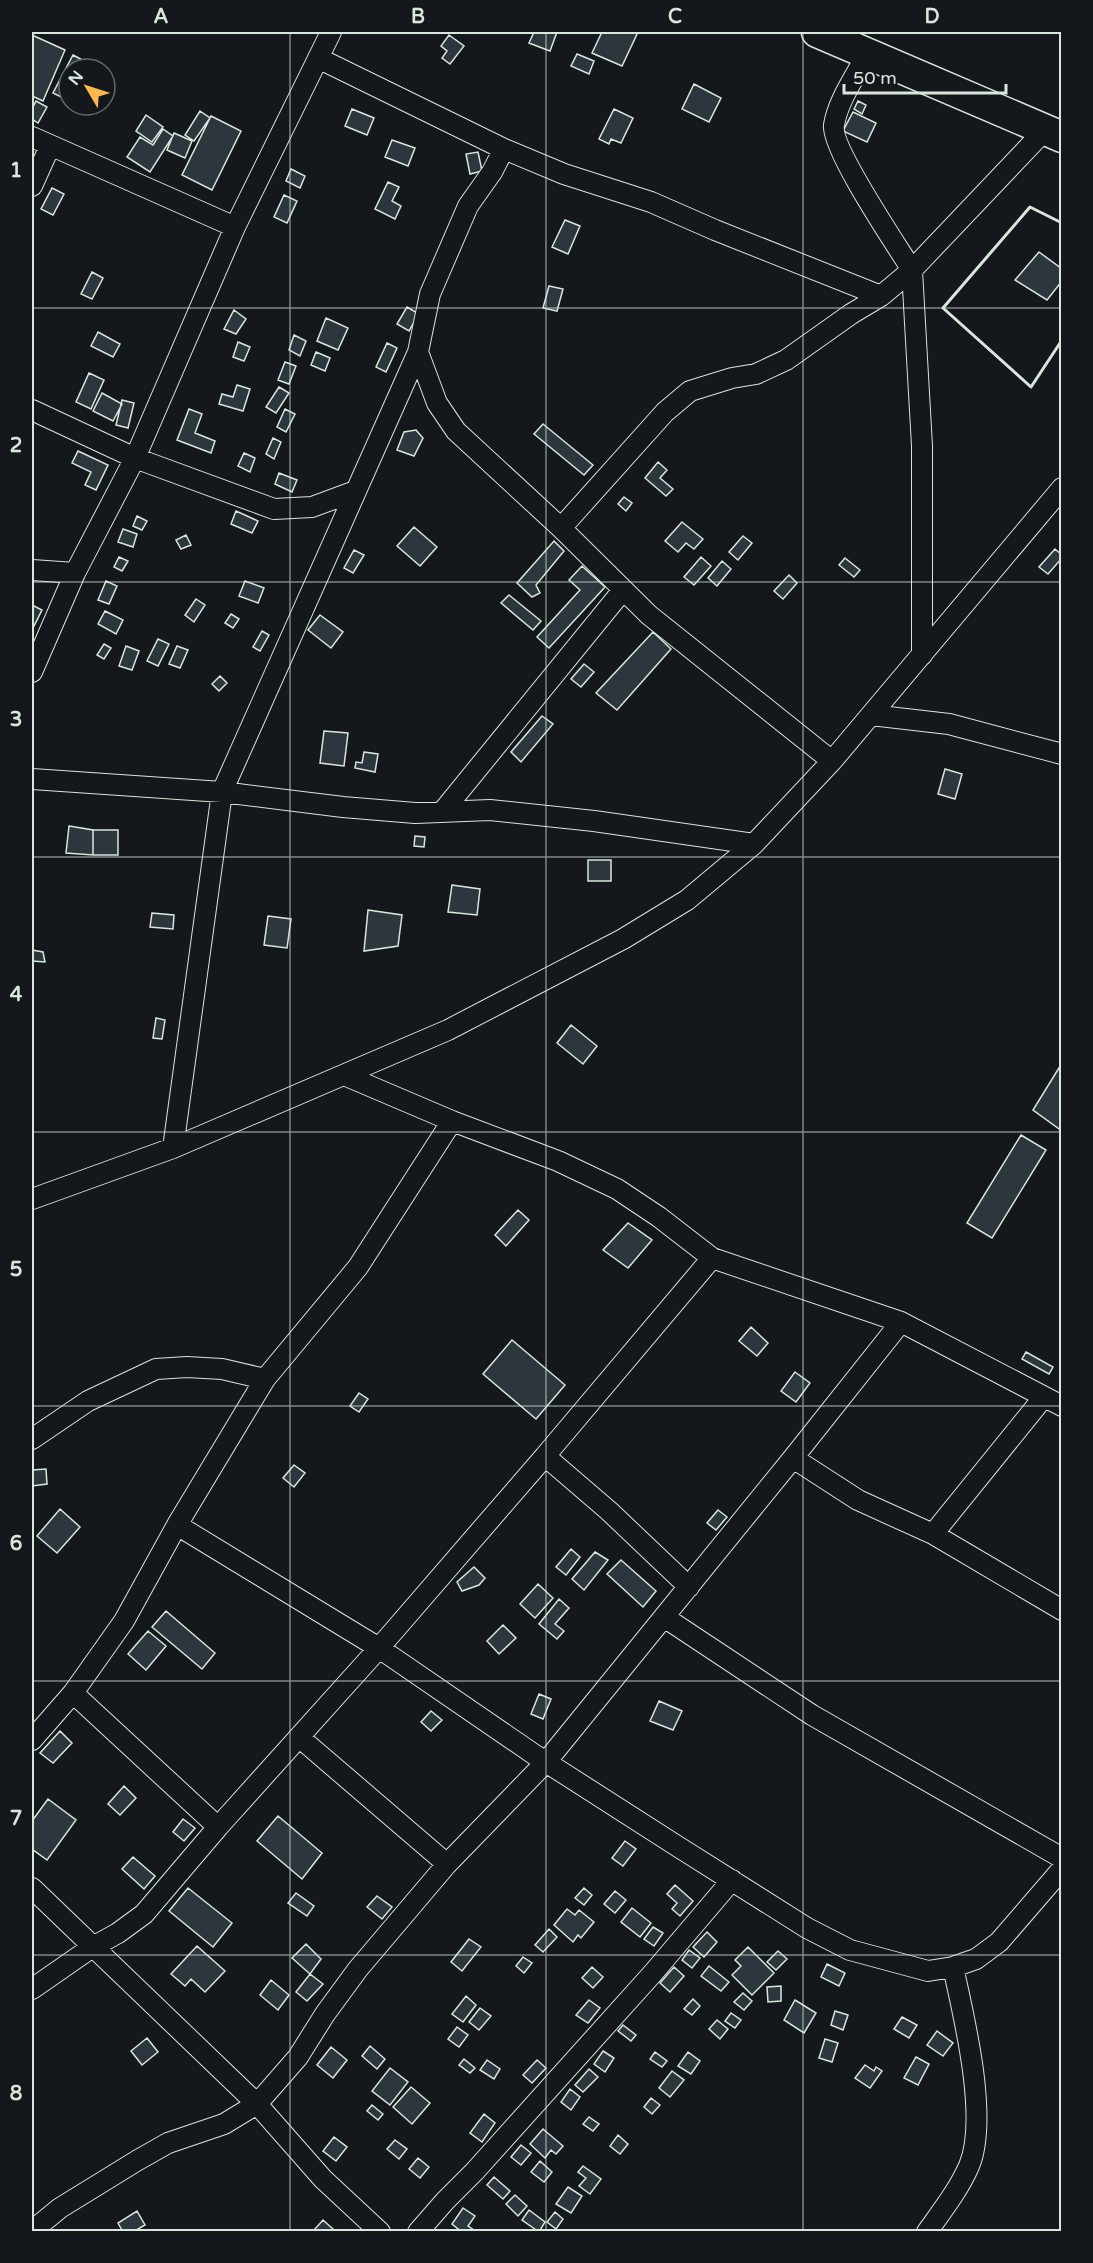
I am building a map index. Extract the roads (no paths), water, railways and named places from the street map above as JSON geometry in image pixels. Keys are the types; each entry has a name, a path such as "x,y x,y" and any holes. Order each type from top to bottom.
{"main road":[{"path":"817,32 1053,134"}],"street":[{"path":"32,672 75,573 135,458 235,227 331,32"},
{"path":"867,54 838,111 833,127 837,144 912,270 922,446 922,655"},
{"path":"318,58 504,149 564,174 651,202 881,296"},
{"path":"561,528 665,412 690,391 732,378 756,374 786,360 851,314 881,296 912,270 1053,134"},
{"path":"32,137 235,227"},
{"path":"32,186 50,146"},
{"path":"173,1148 222,792 418,352 429,294 468,206 492,172 504,149"},
{"path":"418,352 437,403 456,431 561,528 623,590 675,636 832,761"},
{"path":"32,410 135,458 274,509 312,507 356,491"},
{"path":"32,1199 173,1148 448,1030 623,939 687,900 754,844 832,761 1062,488"},
{"path":"32,570 75,573"},
{"path":"444,811 623,590"},
{"path":"871,715 949,724 1062,754"},
{"path":"32,779 222,792 343,807 415,813 490,810 594,821 754,844"},
{"path":"344,1075 452,1121 558,1161 617,1189 659,1217 712,1258 901,1322 1062,1406"},
{"path":"32,1740 73,1693 124,1621 177,1525 265,1379 358,1267 452,1121"},
{"path":"32,1989 144,1914 218,1827 379,1648 712,1258"},
{"path":"32,2230 60,2208 148,2154 168,2143 224,2124 257,2104 298,2057 325,2014 358,1969 447,1864 546,1762 901,1322"},
{"path":"32,1439 88,1401 156,1369 187,1367 222,1369 265,1379"},
{"path":"933,1534 1044,1398"},
{"path":"545,1456 609,1511 689,1587"},
{"path":"793,1458 858,1500 933,1534 1062,1610"},
{"path":"177,1525 379,1648 546,1762 807,1928 850,1950 928,1971 953,1967 976,1959 999,1942 1062,1869"},
{"path":"664,1617 812,1715 1062,1858"},
{"path":"73,1693 218,1827"},
{"path":"299,1737 447,1864"},
{"path":"418,2232 653,1973 732,1880"},
{"path":"32,1888 91,1948 257,2104 323,2179 380,2232"},
{"path":"927,2232 955,2192 970,2165 977,2131 977,2104 963,2013 953,1967"}]}
